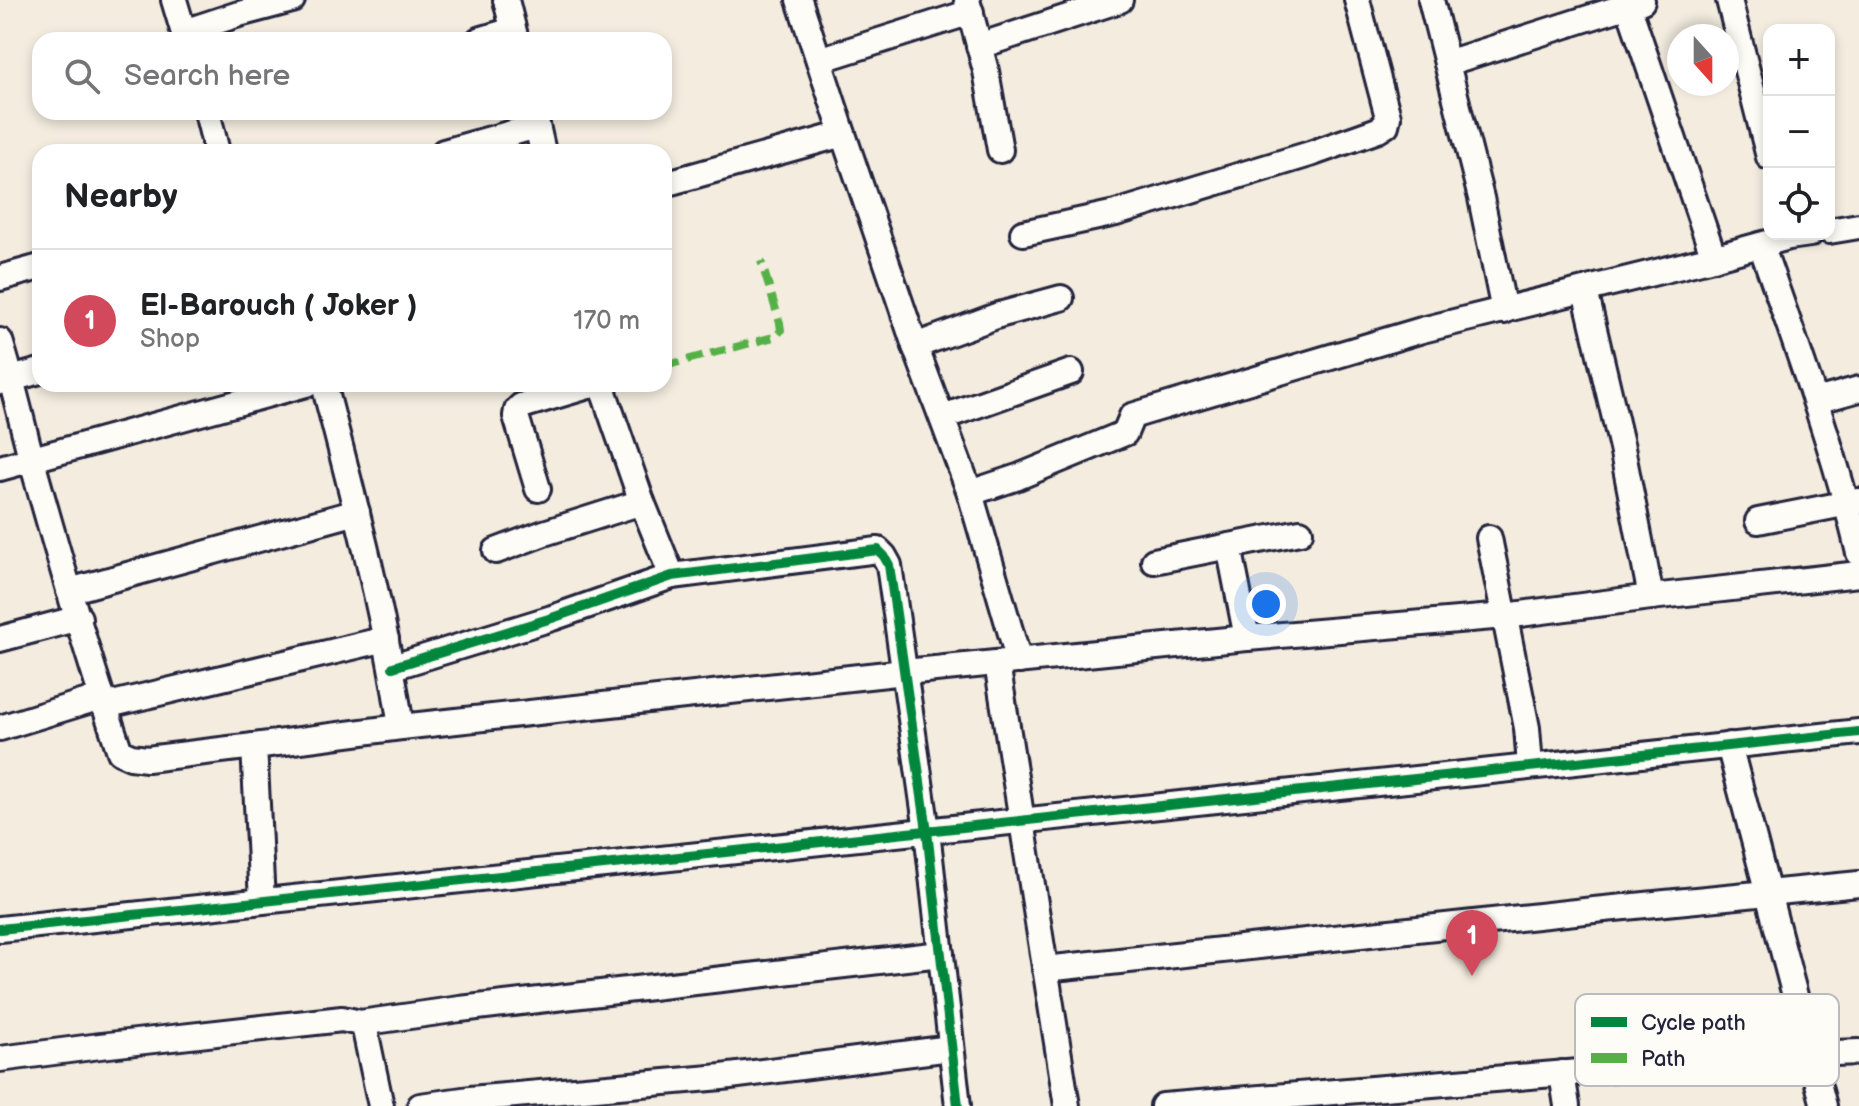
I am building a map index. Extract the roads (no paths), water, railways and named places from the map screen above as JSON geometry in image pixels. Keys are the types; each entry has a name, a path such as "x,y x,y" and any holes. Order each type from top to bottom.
{"street":[{"path":"174,0 184,32"},
{"path":"195,32 239,14 292,0"},
{"path":"506,0 514,32"},
{"path":"799,0 915,346 970,493 1008,662 1021,820 1067,1106"},
{"path":"979,46 1120,0"},
{"path":"1023,233 1116,213 1310,154 1386,125 1388,117 1357,0"},
{"path":"1431,0 1481,198 1504,311"},
{"path":"1729,0 1763,133"},
{"path":"1447,63 1636,2 1714,258"},
{"path":"819,60 969,6 986,71 1000,150"},
{"path":"214,120 216,144"},
{"path":"466,144 532,120"},
{"path":"535,120 541,144"},
{"path":"672,182 843,134"},
{"path":"1835,230 1859,226"},
{"path":"970,493 1018,477 1125,433 1132,416 1422,330 1778,240"},
{"path":"1761,245 1853,502 1859,553"},
{"path":"0,278 32,269"},
{"path":"1585,291 1622,448 1651,597"},
{"path":"915,346 956,329 1061,298"},
{"path":"0,341 6,381 102,702 120,752 131,757 147,759 401,727 905,672 1505,616 1859,574"},
{"path":"943,417 1071,372"},
{"path":"6,381 32,373"},
{"path":"1816,401 1859,389"},
{"path":"0,468 277,392"},
{"path":"326,392 393,667 401,727"},
{"path":"538,489 516,416 517,410 521,406 570,392"},
{"path":"601,392 672,576"},
{"path":"496,551 642,502"},
{"path":"1758,521 1853,502"},
{"path":"69,591 357,512"},
{"path":"1154,561 1300,532"},
{"path":"1489,538 1527,728 1530,766"},
{"path":"1229,546 1247,638"},
{"path":"393,667 552,618 672,576 878,550 889,565 905,672 927,831 958,1106"},
{"path":"0,639 79,618"},
{"path":"0,728 102,702 386,639"},
{"path":"0,929 1859,732"},
{"path":"1729,745 1795,994"},
{"path":"254,746 262,901"},
{"path":"1045,969 1859,884"},
{"path":"0,1059 342,1019 360,1023 941,954"},
{"path":"360,1023 365,1030 381,1106"},
{"path":"420,1106 795,1069 951,1048"},
{"path":"1839,1053 1859,1052"},
{"path":"1163,1106 1575,1072"},
{"path":"1562,1073 1567,1106"},
{"path":"1819,1086 1824,1106"}],"place":[{"name":"El-Barouch ( Joker )","path":"1472,976"}]}
